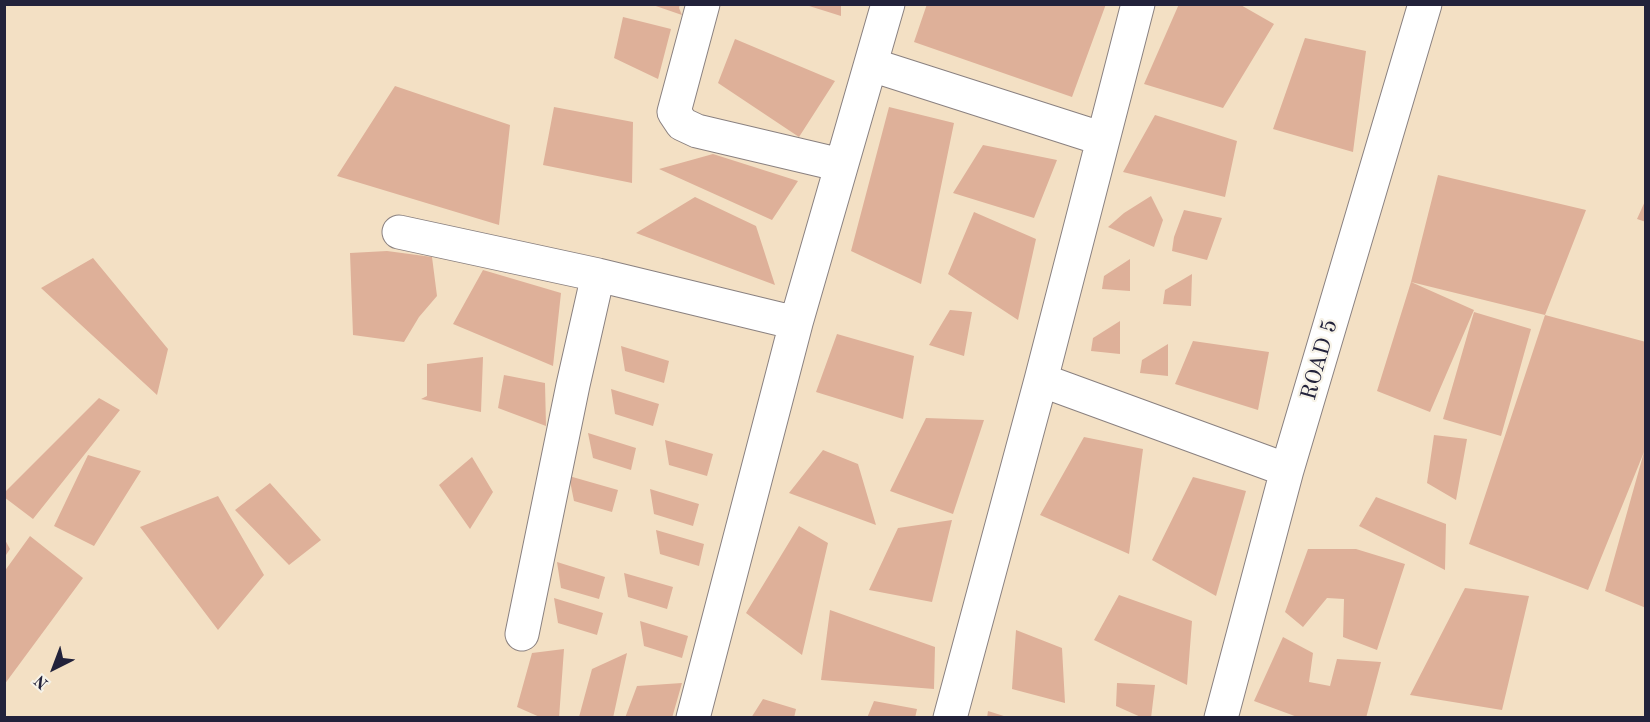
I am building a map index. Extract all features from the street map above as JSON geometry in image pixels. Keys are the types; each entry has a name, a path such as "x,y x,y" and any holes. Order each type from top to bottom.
{"street":[{"path":"703,4 674,112 682,124 697,131 841,165"},
{"path":"693,717 796,323 888,4"},
{"path":"950,717 1041,380 1138,4"},
{"name":"ROAD 5","path":"1221,717 1287,470 1425,4"},
{"path":"872,65 1103,139"},
{"path":"399,232 598,275 796,323"},
{"path":"522,634 598,275"},
{"path":"1041,380 1287,470"}],"building":[{"path":"650,4 680,4 682,15"},
{"path":"841,4 841,16 806,5"},
{"path":"927,4 1106,4 1072,97 914,42"},
{"path":"1179,4 1239,4 1274,24 1223,108 1144,84"},
{"path":"623,17 671,29 658,79 614,58"},
{"path":"1305,38 1366,51 1353,152 1273,129"},
{"path":"735,39 835,81 799,137 718,83"},
{"path":"395,86 510,125 499,225 337,176"},
{"path":"554,107 633,122 632,183 543,165"},
{"path":"889,107 954,123 921,284 851,251"},
{"path":"1155,115 1237,141 1225,197 1123,172"},
{"path":"983,145 1057,160 1034,218 953,193"},
{"path":"713,154 798,181 772,220 659,169"},
{"path":"1438,175 1586,210 1545,315 1411,282"},
{"path":"1151,196 1163,220 1154,247 1108,227 1124,213"},
{"path":"695,197 756,226 775,285 636,233"},
{"path":"1646,199 1646,222 1637,219"},
{"path":"1184,210 1222,218 1207,260 1172,251 1174,237"},
{"path":"974,212 1036,239 1018,320 948,274"},
{"path":"387,251 432,257 437,296 419,317 404,342 353,335 350,253"},
{"path":"93,258 168,349 157,395 41,288"},
{"path":"1130,259 1130,291 1102,289 1104,276"},
{"path":"483,270 561,293 553,366 453,324"},
{"path":"1192,274 1191,306 1163,304 1165,290"},
{"path":"1411,282 1474,310 1430,412 1377,391"},
{"path":"950,310 972,312 964,356 929,345"},
{"path":"1474,312 1531,329 1501,436 1443,419"},
{"path":"1545,315 1646,342 1646,608 1605,591 1644,452 1588,590 1469,544"},
{"path":"1120,321 1120,354 1091,351 1093,338"},
{"path":"837,334 914,356 903,419 816,392"},
{"path":"1193,341 1269,352 1258,410 1175,384"},
{"path":"1168,344 1168,376 1140,373 1142,360"},
{"path":"621,346 669,361 664,383 625,371"},
{"path":"483,357 481,412 421,399 427,396 427,364"},
{"path":"504,375 545,383 546,426 498,408"},
{"path":"611,389 659,404 653,426 615,414"},
{"path":"99,398 120,410 33,519 4,497 4,493"},
{"path":"926,418 984,420 953,514 890,491"},
{"path":"588,433 636,448 631,470 593,458"},
{"path":"1434,435 1467,439 1456,500 1427,483"},
{"path":"1084,437 1143,449 1129,554 1040,515"},
{"path":"665,440 713,454 707,476 669,465"},
{"path":"823,450 858,464 876,525 789,493"},
{"path":"88,455 141,471 94,546 54,526"},
{"path":"472,457 493,492 470,529 439,485"},
{"path":"569,476 618,490 612,512 574,501"},
{"path":"1193,477 1246,491 1216,596 1152,560"},
{"path":"270,483 321,540 289,565 235,510"},
{"path":"650,489 699,504 693,526 654,514"},
{"path":"218,496 264,575 218,630 140,527"},
{"path":"1376,497 1446,524 1445,570 1359,526"},
{"path":"952,520 932,602 869,590 898,528"},
{"path":"799,526 828,543 802,655 746,613"},
{"path":"656,530 704,544 699,566 660,554"},
{"path":"30,536 83,578 4,685 4,572"},
{"path":"4,538 10,549 4,558"},
{"path":"1308,549 1356,549 1405,564 1377,650 1343,637 1344,599 1327,598 1303,627 1285,612"},
{"path":"557,562 605,577 599,599 561,588"},
{"path":"624,573 673,587 667,609 628,597"},
{"path":"1465,588 1529,596 1502,710 1410,695"},
{"path":"1119,595 1192,621 1187,685 1094,640"},
{"path":"554,598 603,613 597,635 558,623"},
{"path":"830,610 935,647 934,689 821,680"},
{"path":"640,621 688,636 682,658 644,646"},
{"path":"1016,630 1062,648 1065,703 1012,689"},
{"path":"1283,637 1313,653 1309,682 1330,686 1337,659 1381,662 1366,718 1300,718 1254,701"},
{"path":"564,649 559,718 542,718 517,707 532,653"},
{"path":"627,653 613,718 579,717 592,669"},
{"path":"682,683 672,718 625,718 637,686"},
{"path":"1117,683 1155,685 1151,718 1143,718 1116,706"},
{"path":"763,699 796,709 794,718 751,718"},
{"path":"874,701 917,709 915,718 867,718"},
{"path":"988,711 1007,717 1007,718 987,718"}]}
